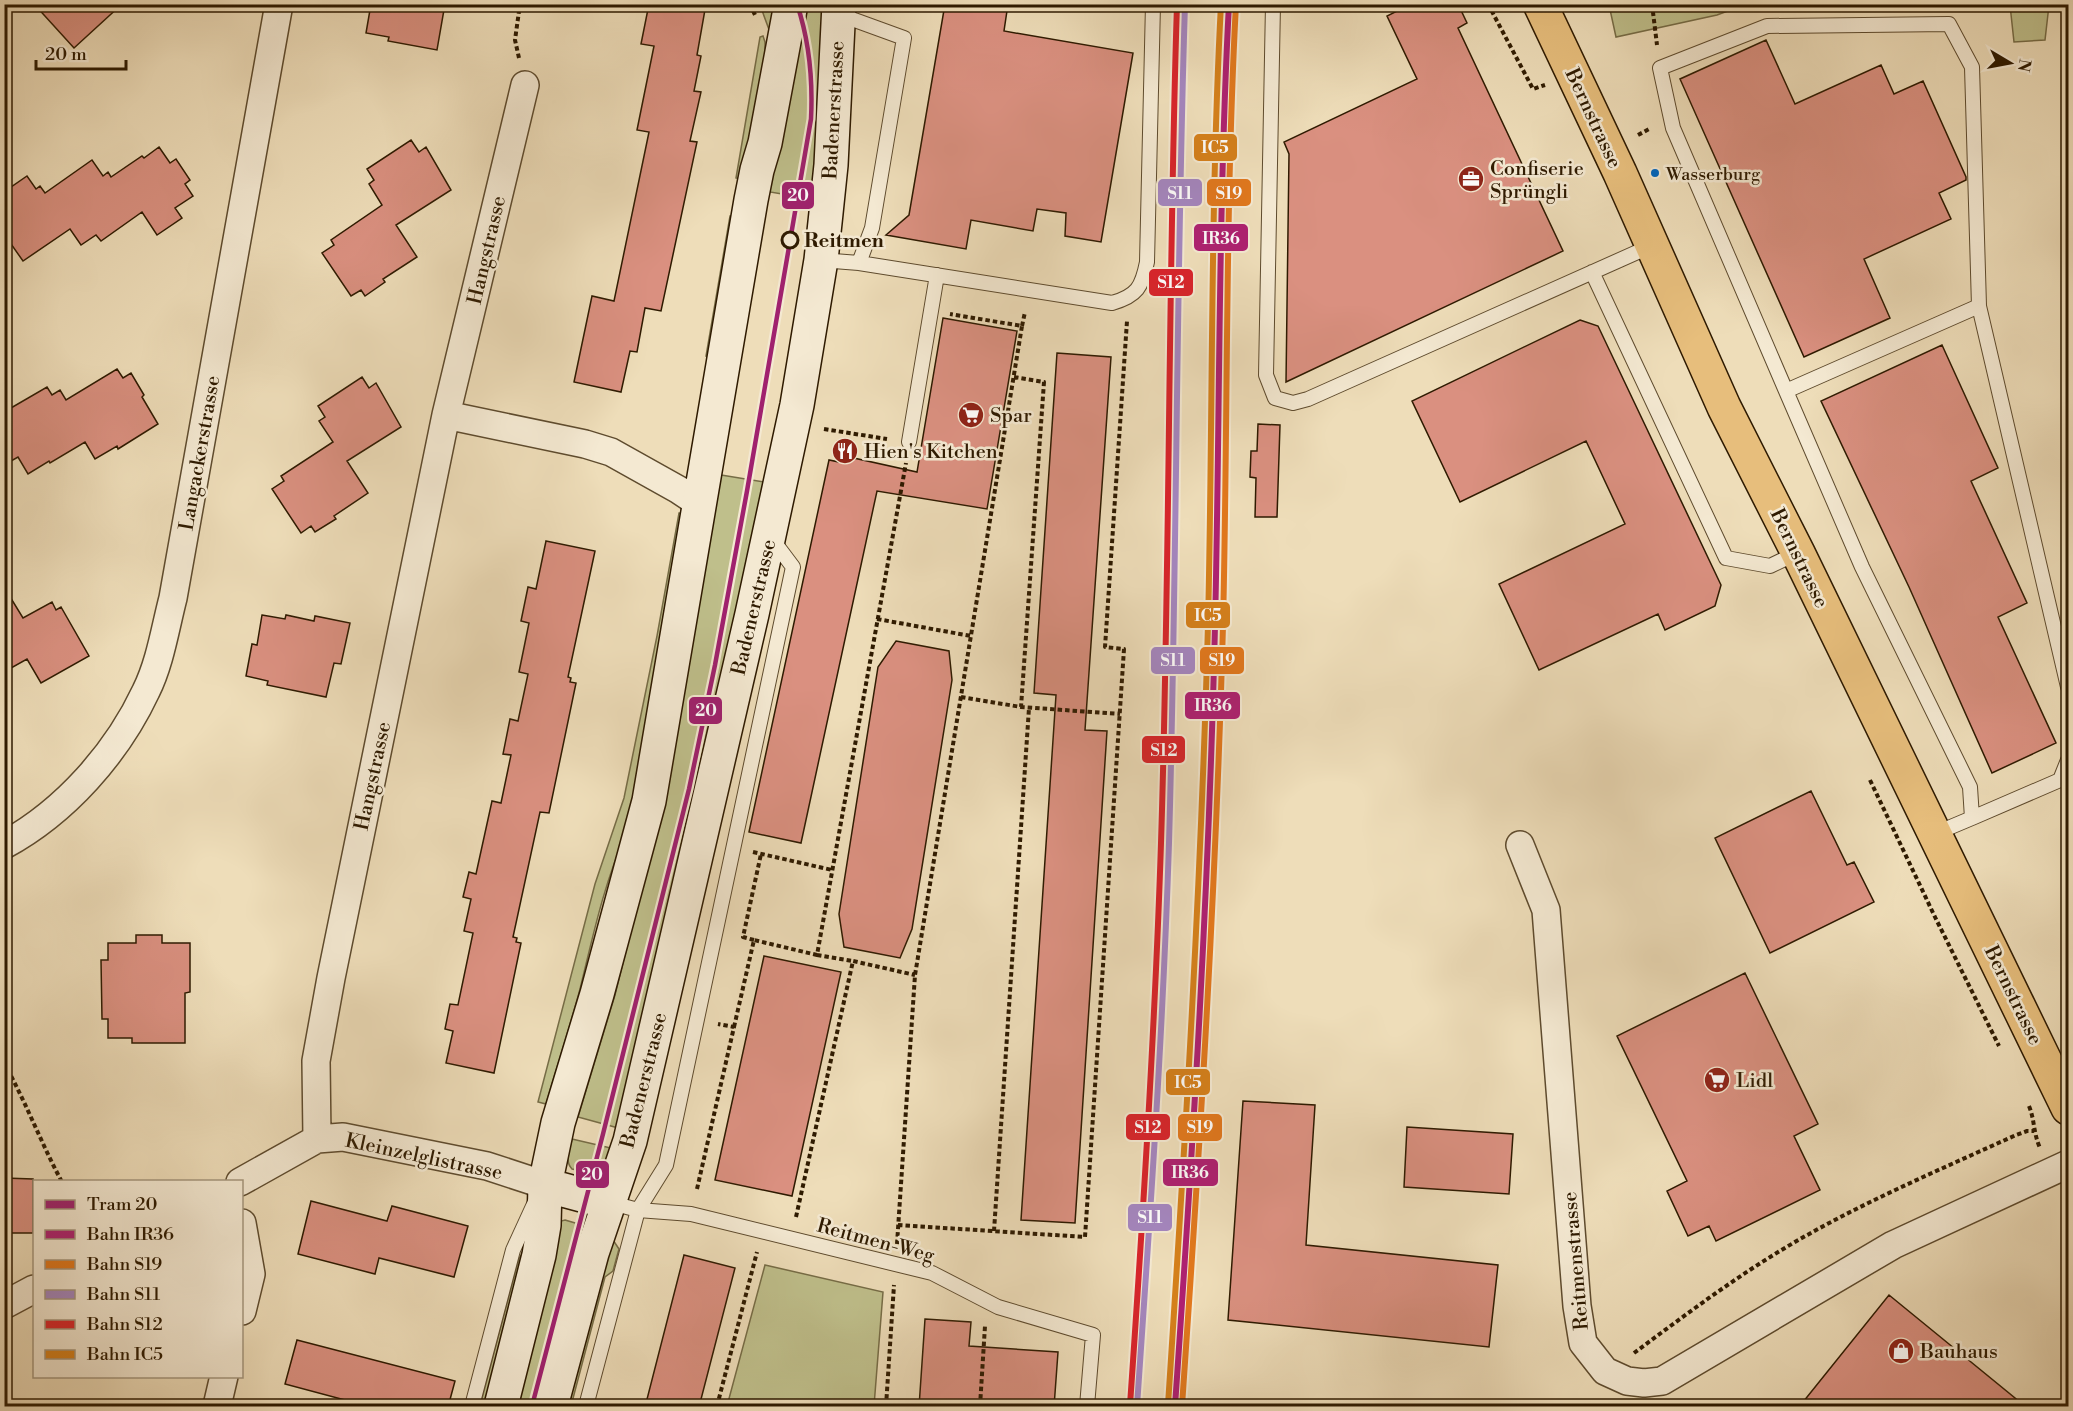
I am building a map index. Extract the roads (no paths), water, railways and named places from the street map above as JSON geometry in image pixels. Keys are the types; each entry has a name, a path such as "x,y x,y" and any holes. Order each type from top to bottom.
{"main road":[{"path":"501,1407 539,1255 544,1225 545,1185 558,1123 597,994 649,801 751,200 765,143 791,4"},
{"name":"Bernstrasse","path":"1540,4 1620,173 1724,407 1798,553 2068,1108"},
{"name":"Badenerstrasse","path":"551,1407 577,1305 623,1206 630,1141 797,405 821,260 831,165 839,9"},
{"path":"545,1185 623,1206"}],"street":[{"name":"Langackerstrasse","path":"4,845 18,838 49,815 85,780 122,734 147,690 162,645 173,598 279,4"},
{"name":"Hangstrasse","path":"317,1139 316,1061 331,978 446,415 525,85"},
{"path":"446,415 585,444 610,452 679,490 699,504"},
{"name":"Reitmenstrasse","path":"1520,845 1546,910 1577,1306 1583,1343 1605,1371 1627,1381 1644,1383 1662,1381 1893,1245 2068,1164"},
{"name":"Kleinzelglistrasse","path":"243,1180 317,1139 343,1137 487,1166 545,1185"},
{"path":"243,1229 251,1274 243,1307"},
{"path":"4,1305 33,1290"},
{"path":"217,1407 224,1378"}],"lane":[{"path":"821,260 859,263 1112,303 1128,298 1142,284 1147,262 1153,4"},
{"path":"1273,4 1266,375 1275,398 1293,403 1308,399 1651,246"},
{"path":"839,9 904,38 872,228 859,263"},
{"path":"1972,818 1970,787 1862,567 1673,128 1660,68 1767,26 1949,24 1972,67 1979,306 2068,687"},
{"path":"1592,272 1726,558 1770,566 1798,553"},
{"path":"909,442 937,275"},
{"path":"1786,391 1979,306"},
{"path":"586,1407 623,1206 666,1165 793,567 778,547 768,540"},
{"path":"1934,834 2061,780 2068,760"},
{"path":"472,1407 513,1250 545,1185"},
{"name":"Reitmen-Weg","path":"623,1206 691,1214 932,1273 998,1307 1093,1335 1087,1407"}],"tram line":[{"name":"20","path":"532,1406 689,789 715,665 811,119 810,61 797,4"}],"rail line":[{"name":"S12","path":"1130,1405 1148,1124 1161,843 1177,4"},
{"name":"S11","path":"1137,1406 1160,1054 1169,843 1185,4"},
{"name":"IC5","path":"1168,1405 1192,1015 1205,722 1210,547 1215,159 1221,4"},
{"name":"IR36","path":"1175,1406 1194,1113 1209,820 1215,625 1221,237 1229,4"},
{"name":"S19","path":"1182,1406 1207,1016 1220,723 1225,547 1230,159 1236,4"}],"place":[{"name":"Wasserburg","path":"1655,173"},
{"name":"Confiserie Sprüngli","path":"1471,179"},
{"name":"Reitmen","path":"790,240"},
{"name":"Spar","path":"971,415"},
{"name":"Hien's Kitchen","path":"845,451"},
{"name":"Lidl","path":"1717,1080"},
{"name":"Bauhaus","path":"1901,1351"}]}
